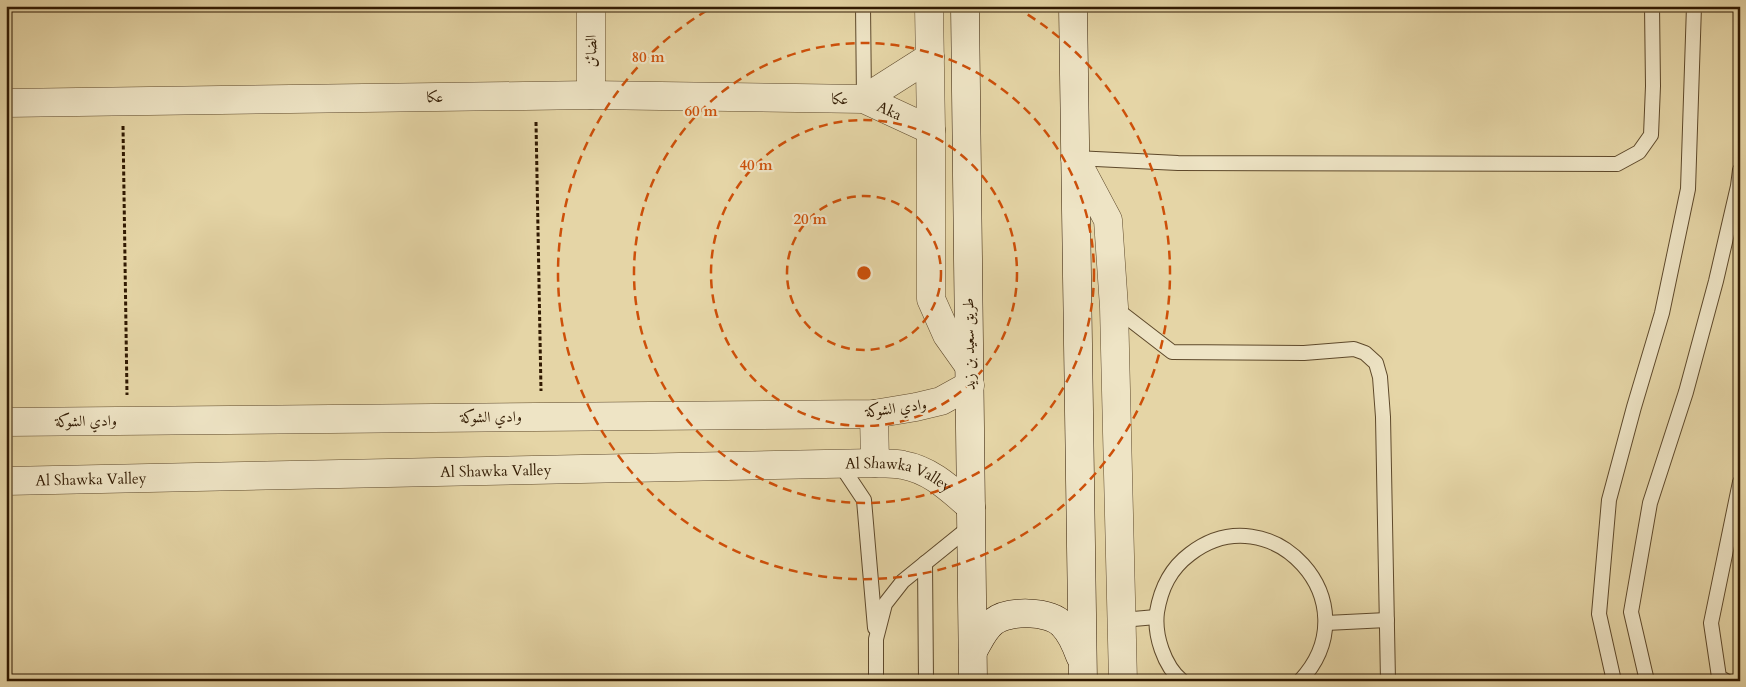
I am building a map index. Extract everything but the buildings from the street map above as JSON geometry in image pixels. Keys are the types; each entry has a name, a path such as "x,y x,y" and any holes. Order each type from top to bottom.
{"street":[{"name":"الضائن","path":"590,6 591,95"},
{"path":"929,6 932,130 931,299 947,335 970,376"},
{"name":"طريق سعيد بن زيد","path":"966,6 973,681"},
{"path":"1073,6 1082,671"},
{"name":"Aka","path":"864,99 930,57"},
{"name":"عكا","path":"6,103 591,95 864,99"},
{"name":"Aka","path":"864,99 932,130"},
{"path":"1075,158 1108,220 1114,307 1123,681"},
{"name":"وادي الشوكة","path":"6,422 874,414 941,401 970,376"},
{"path":"874,414 875,463"},
{"name":"Al Shawka Valley","path":"6,481 875,463 902,465 924,471 944,483 971,516"},
{"path":"973,651 992,622 1002,617 1019,613 1036,614 1050,617 1063,624 1073,640 1082,671"}],"lane":[{"path":"863,6 864,99"},
{"path":"1075,158 1178,163 1616,164 1640,152 1651,135 1653,86 1652,6"},
{"path":"1614,681 1599,614 1608,500 1662,313 1688,189 1694,6"},
{"path":"1648,681 1631,612 1650,502 1689,383 1716,281 1740,170"},
{"path":"1114,307 1172,352 1304,353 1354,349 1365,353 1376,363 1380,377 1382,417 1388,681"},
{"path":"840,464 864,500 876,639 876,681"},
{"path":"1726,681 1719,677 1712,623 1740,482"},
{"path":"876,639 885,604 904,581 926,563 971,516"},
{"path":"1182,681 1166,660 1158,639 1156,617 1162,590 1180,562 1199,547 1221,538 1245,536 1268,541 1289,552 1307,568 1318,585 1324,603 1326,623 1322,647 1312,668 1300,681"},
{"path":"926,563 926,681"},
{"path":"1122,620 1156,617"},
{"path":"1326,623 1386,620"}],"path":[{"path":"536,96 541,416"},
{"path":"122,102 128,421"}]}
